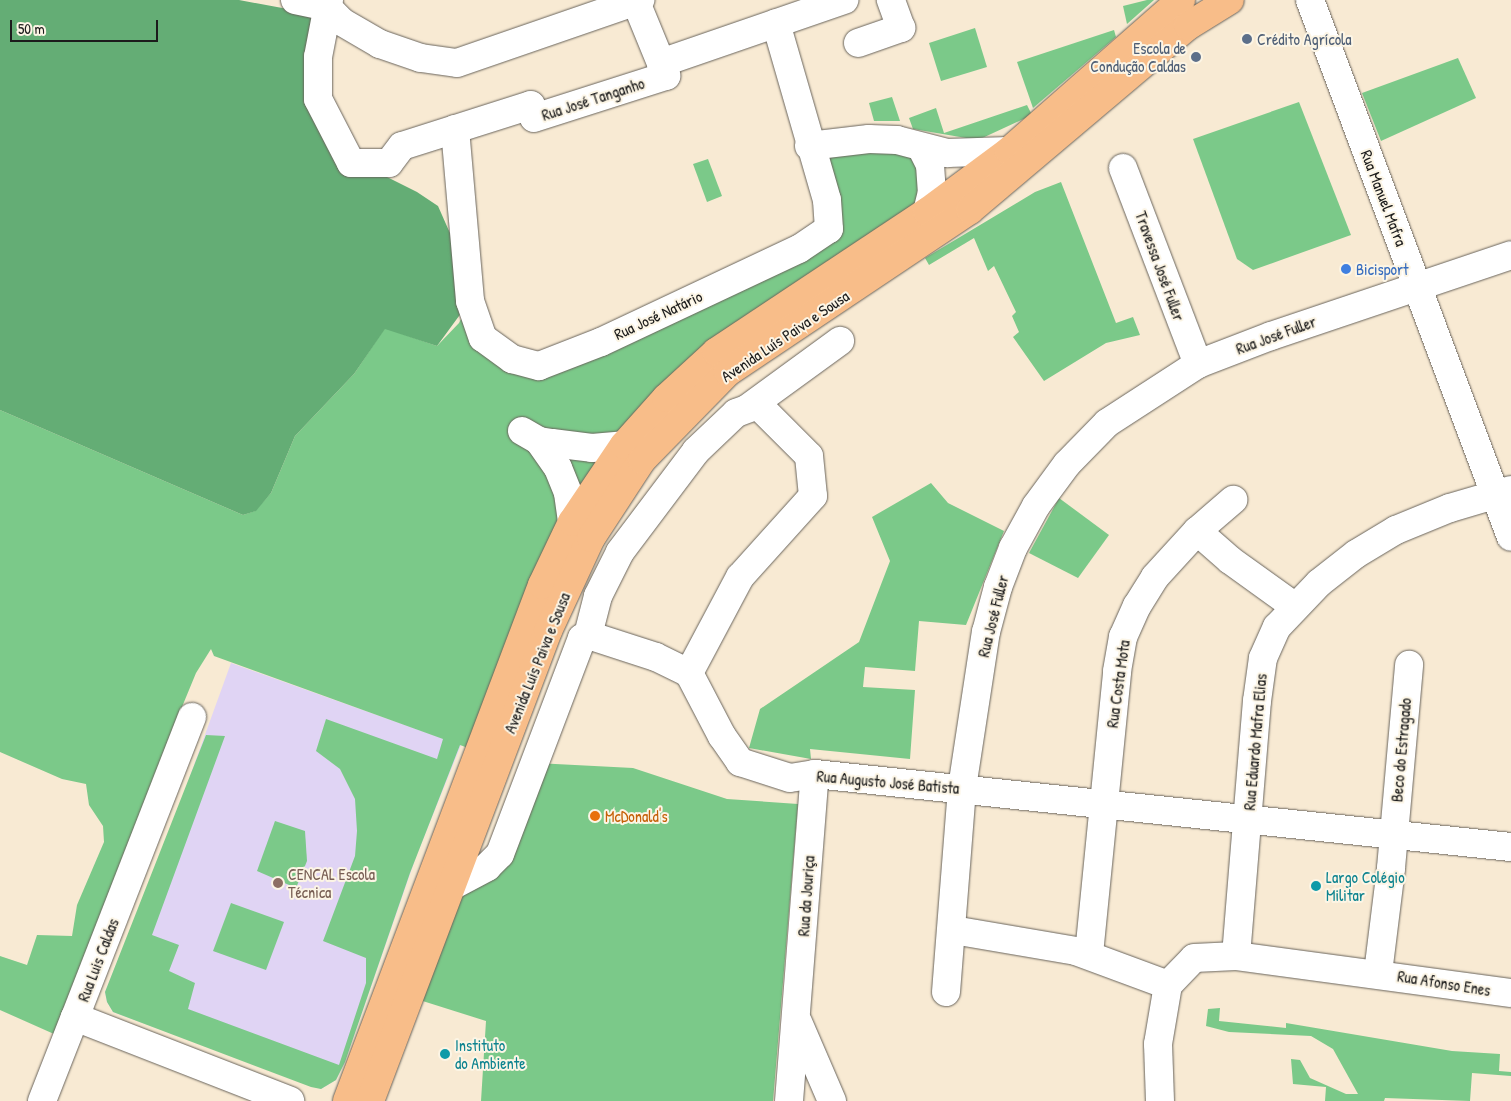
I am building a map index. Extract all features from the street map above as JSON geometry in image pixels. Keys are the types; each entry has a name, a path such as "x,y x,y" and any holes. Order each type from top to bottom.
{"main road":[{"name":"Avenida Luís Paiva e Sousa","path":"347,1101 542,585 572,522 624,445 666,398 716,352 927,212 1009,151 1182,0"},
{"name":"Avenida Luís Paiva e Sousa","path":"370,1101 563,596 591,538 642,460 728,372 970,210 1188,26 1230,0"}],"street":[{"path":"296,0 328,4 342,22 380,44 421,58 457,63 638,1"},
{"name":"Rua José Tanganho","path":"661,63 844,0"},
{"path":"858,44 901,28 891,0"},
{"name":"Rua Manuel Mafra","path":"1310,0 1418,285 1503,492 1511,537"},
{"name":"Rua José Tanganho","path":"328,4 318,57 318,99 351,163 389,163 402,146 531,105 534,118 666,76 638,1"},
{"name":"Rua José Natário","path":"455,129 470,301 483,338 512,359 539,366 601,342 798,249 830,229 827,200 809,146 776,23"},
{"path":"809,146 870,138 897,140 922,149 955,153 1009,151"},
{"path":"922,149 930,166 932,192 927,212"},
{"name":"Travessa José Fuller","path":"1123,168 1198,364"},
{"name":"Rua José Fuller","path":"946,992 953,930 962,788 986,632 998,586 1036,506 1067,464 1107,423 1198,364 1418,285 1511,255"},
{"path":"452,886 487,867 500,854 582,638 588,634 598,596 620,552 696,451 736,413 753,406 840,341"},
{"path":"588,634 656,657 689,673 740,577 813,496 809,456 753,406"},
{"path":"572,522 568,493 558,468 531,436 592,448 624,445"},
{"name":"Rua Eduardo Mafra Elias","path":"1236,956 1263,658 1276,627 1294,606 1356,554 1396,530 1450,508 1503,492"},
{"name":"Rua Costa Mota","path":"1089,954 1123,637 1137,606 1155,577 1197,531 1233,500"},
{"path":"1197,531 1230,560 1294,606"},
{"name":"Beco do Estragado","path":"1378,973 1394,835 1409,666"},
{"name":"Rua Augusto José Batista","path":"689,673 722,736 740,762 790,778 815,774 962,788 1105,806 1511,847"},
{"name":"Rua Luis Caldas","path":"192,717 75,1017 290,1101"},
{"name":"Rua da Jouriça","path":"789,1101 815,774"},
{"path":"953,930 1089,954 1168,985 1158,1044 1160,1101"},
{"name":"Rua Afonso Enes","path":"1168,985 1194,958 1236,956 1378,973 1511,993"},
{"path":"42,1101 75,1017"},
{"name":"Rua da Jouriça","path":"797,1019 832,1101"}],"shaded area":[{"name":"CENCAL Escola Técnica","path":"231,663 461,745 416,857 345,1062 336,1080 321,1089 113,1012 107,1002 105,992 173,823"}],"green space":[{"path":"0,0 239,0 320,15 318,67 349,158 417,192 438,206 457,249 470,301 437,346 385,329 354,374 295,436 271,493 256,511 243,515 0,410"},
{"path":"1154,0 1127,24 1123,6"},
{"path":"975,28 987,67 941,81 929,43"},
{"path":"1114,30 1116,37 1033,108 1017,62"},
{"path":"1458,58 1476,98 1381,141 1362,93"},
{"path":"892,97 900,121 874,121 869,103"},
{"path":"1299,102 1351,235 1253,270 1237,259 1193,139"},
{"path":"1027,105 1032,115 978,140 913,129 909,118 936,108 944,133"},
{"path":"809,146 922,149 932,192 716,352 479,752 460,745 410,873 345,1062 336,1080 321,1089 311,1087 113,1012 107,1002 105,992 206,735 225,736 152,935 179,945 169,971 195,983 188,1009 339,1065 366,983 366,958 323,941 355,856 357,831 355,799 340,769 316,751 326,719 437,759 443,739 214,656 211,649 196,673 170,736 54,1034 0,1010 0,956 27,965 37,935 72,936 77,905 104,842 103,826 89,805 86,784 62,779 0,752 0,410 243,515 255,511 271,493 295,436 354,374 385,328 437,346 459,323 470,301 520,362 817,235"},
{"path":"708,159 722,196 707,202 693,164"},
{"path":"1061,182 1116,323 1133,317 1140,335 1106,343 1044,381 1013,337 1019,332 1012,316 1016,312 994,266 988,271 974,238 929,265 925,258 1035,192"},
{"path":"931,483 948,503 1004,531 966,625 919,621 915,671 865,667 863,687 915,690 910,759 810,749 811,759 749,748 760,709 859,642 890,561 872,517"},
{"path":"1059,498 1109,535 1078,578 1029,553"},
{"path":"536,763 633,768 727,799 798,804 773,1101 481,1101 486,1021 410,997 452,886 487,867"},
{"path":"275,821 305,831 307,861 296,888 257,871"},
{"path":"231,903 284,922 266,970 213,951"},
{"path":"1220,1008 1219,1021 1286,1028 1286,1023 1452,1051 1500,1054 1499,1071 1511,1072 1511,1076 1472,1073 1470,1101 1385,1098 1384,1101 1325,1101 1326,1087 1293,1084 1291,1059 1300,1060 1310,1078 1346,1094 1358,1094 1333,1049 1311,1036 1229,1032 1206,1026 1208,1009"}],"place":[{"name":"Crédito Agrícola","path":"1247,39"},
{"name":"Escola de Condução Caldas","path":"1196,57"},
{"name":"Bicisport","path":"1346,269"},
{"name":"McDonald's","path":"595,816"},
{"name":"CENCAL Escola Técnica","path":"278,883"},
{"name":"Largo Colégio Militar","path":"1316,886"},
{"name":"Instituto do Ambiente","path":"445,1054"}]}
